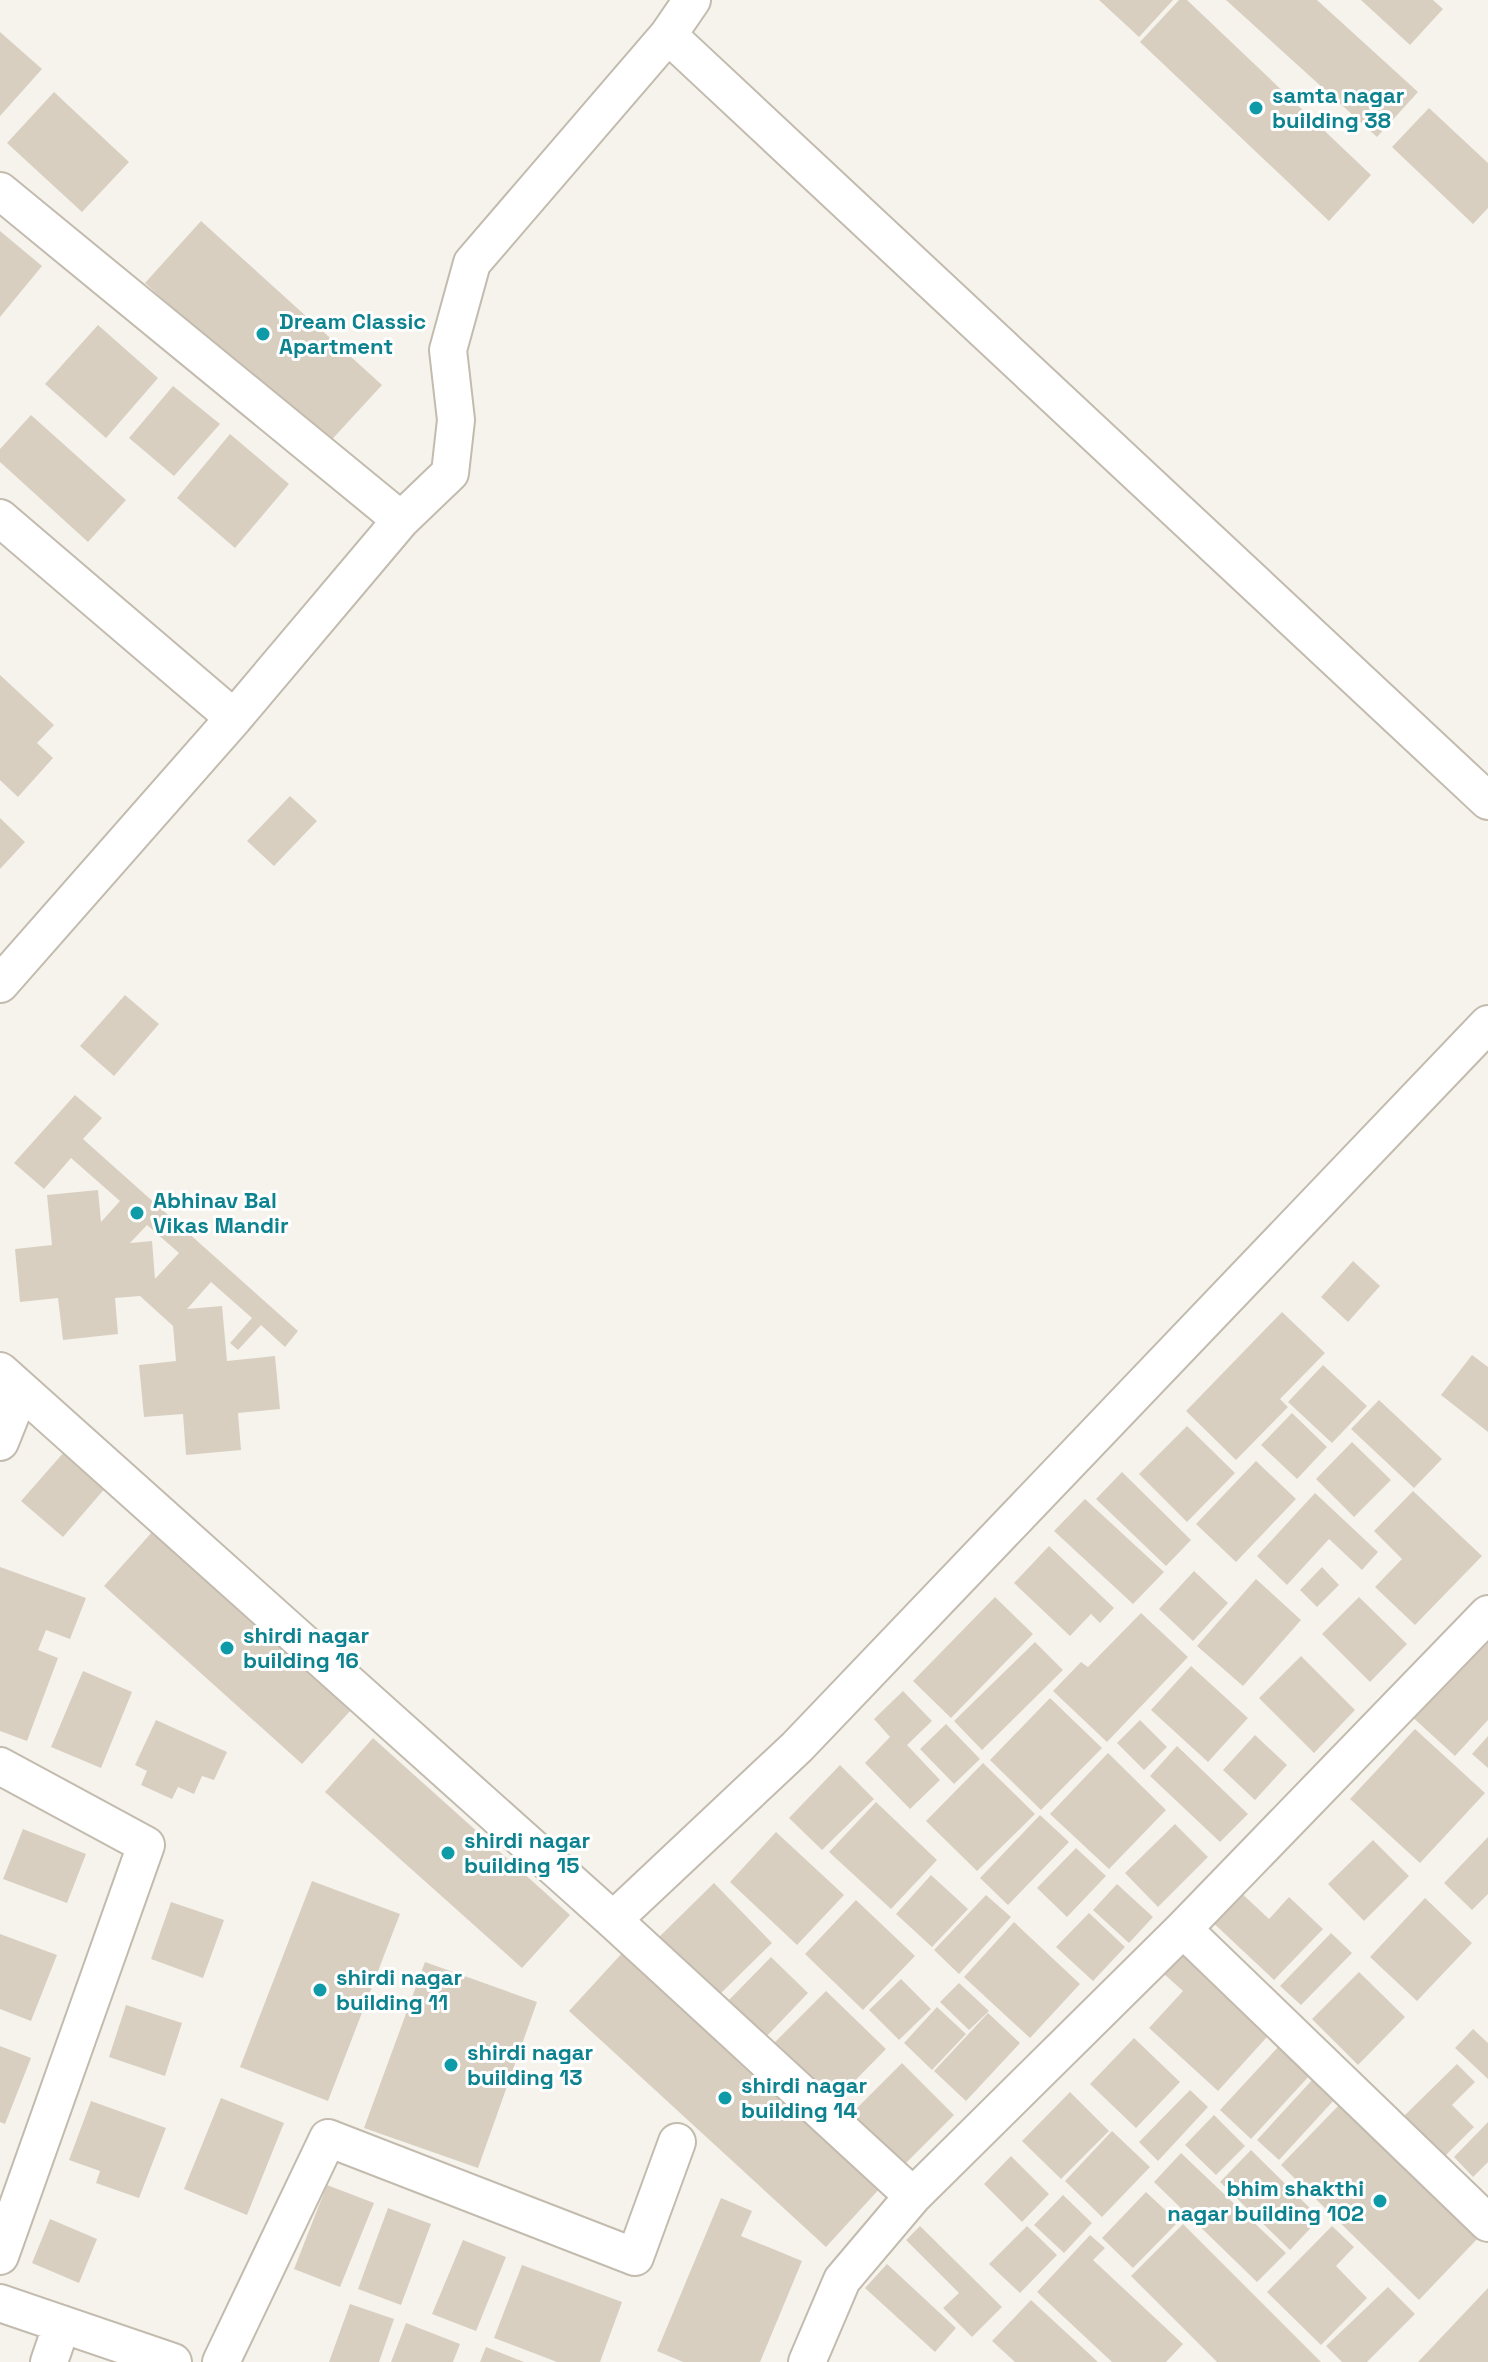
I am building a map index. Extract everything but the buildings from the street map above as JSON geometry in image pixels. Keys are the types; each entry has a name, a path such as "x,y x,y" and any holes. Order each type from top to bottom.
{"street":[{"path":"0,984 234,718 401,520 450,473 456,420 448,350 472,263 668,35 692,0"},
{"path":"668,35 1488,801"},
{"path":"0,191 401,520"},
{"path":"0,518 234,718"},
{"path":"613,1920 797,1747 1488,1024"},
{"path":"10,1380 613,1920 913,2196"},
{"path":"0,1442 10,1380"},
{"path":"807,2362 842,2280 913,2196 1183,1929 1488,1614"},
{"path":"0,1766 146,1845 0,2256"},
{"path":"1183,1929 1488,2223"},
{"path":"221,2362 328,2138 635,2257 677,2142"},
{"path":"0,2303 173,2362"},
{"path":"49,2362 62,2324"}],"place":[{"name":"samta nagar building 38","path":"1256,108"},
{"name":"Dream Classic Apartment","path":"263,334"},
{"name":"Abhinav Bal Vikas Mandir","path":"137,1213"},
{"name":"shirdi nagar building 16","path":"227,1648"},
{"name":"shirdi nagar building 15","path":"448,1853"},
{"name":"shirdi nagar building 11","path":"320,1990"},
{"name":"shirdi nagar building 13","path":"451,2065"},
{"name":"shirdi nagar building 14","path":"725,2098"},
{"name":"bhim shakthi nagar building 102","path":"1380,2201"}]}
